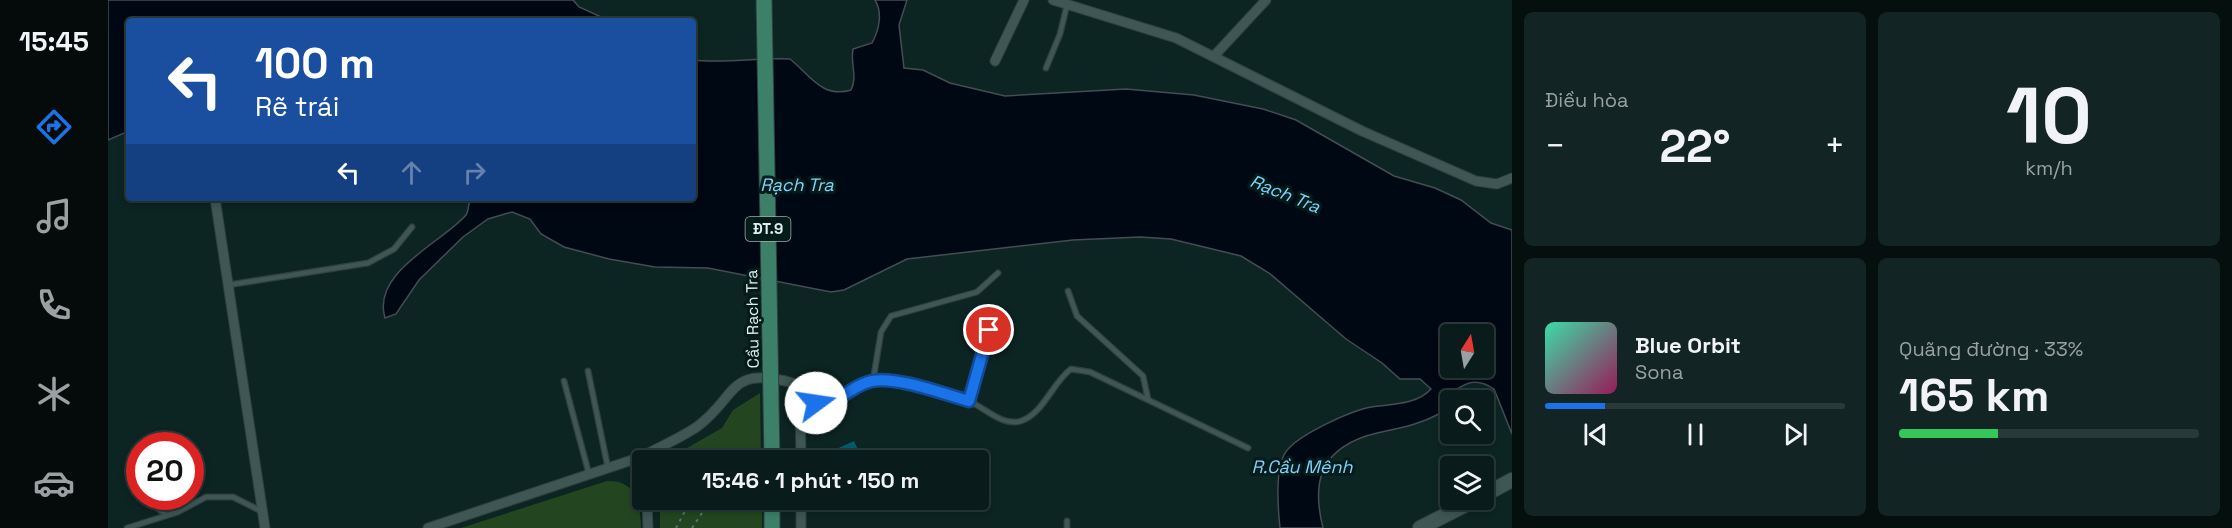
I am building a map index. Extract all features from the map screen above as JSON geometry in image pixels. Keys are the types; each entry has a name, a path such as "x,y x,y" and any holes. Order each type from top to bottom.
{"main road":[{"name":"Cầu Rạch Tra","path":"764,0 772,450"},
{"path":"772,510 772,528"}],"street":[{"path":"995,61 1024,0"},
{"path":"1053,0 1158,32 1215,55 1362,131 1476,181 1497,184 1512,178"},
{"path":"1215,55 1266,0"},
{"path":"215,201 265,528"},
{"path":"658,450 698,426 731,388 753,377 793,383 800,396 801,450"},
{"path":"428,528 589,474 632,462"},
{"path":"1494,490 1512,480"},
{"path":"647,510 648,528"},
{"path":"801,510 801,528"},
{"path":"1424,527 1456,510"}],"lane":[{"path":"1046,68 1060,34 1068,5"},
{"path":"228,285 368,263 394,249 412,227"},
{"path":"873,381 881,332 891,316 977,292 998,273"},
{"path":"1068,291 1077,316 1143,376 1148,399"},
{"path":"969,401 989,330"},
{"path":"800,396 816,403 833,402 873,381 900,383 969,401 1004,421 1020,421 1035,412 1062,376 1071,369 1090,372 1248,448"},
{"path":"588,371 608,468"},
{"path":"564,381 589,474"},
{"path":"127,528 153,521 165,514 178,512 206,496 233,497 263,512"},
{"path":"160,510 165,514"},
{"path":"1067,521 1067,528"}],"path":[{"path":"676,528 686,510"},
{"path":"692,528 705,510"}],"green space":[{"path":"760,393 761,450 684,450 722,428 733,410"},
{"path":"607,481 617,482 631,489 632,510 639,510 641,528 461,528"},
{"path":"660,510 762,510 762,528 660,528"}],"water":[{"path":"108,0 573,0 579,7 603,18 126,18 126,132 108,140"},
{"name":"Rạch Tra","path":"875,0 907,0 899,25 904,68 923,70 950,83 1005,96 1126,89 1194,95 1263,109 1296,120 1394,176 1435,188 1461,200 1491,223 1512,230 1512,434 1494,389 1488,385 1472,382 1456,390 1440,390 1440,413 1424,421 1366,436 1338,451 1329,461 1319,484 1318,497 1323,528 1280,528 1279,471 1284,455 1290,448 1310,433 1337,419 1371,407 1411,401 1431,389 1420,379 1400,379 1382,363 1346,339 1269,273 1241,256 1171,239 1140,237 1073,240 907,259 844,290 831,292 708,268 655,267 609,259 564,247 541,234 530,219 512,212 488,219 463,237 419,280 396,314 385,318 384,301 389,286 398,272 466,215 470,201 696,201 696,60 790,59 824,88 841,92 851,90 854,80 853,49 872,43 879,22 879,10"}],"building":[{"path":"854,441 858,450 837,450"}],"route":[{"path":"816,403 833,402 873,381 900,383 969,401 989,330"}],"water label":[{"name":"R.Cầu Mênh","path":"1302,467"}]}
